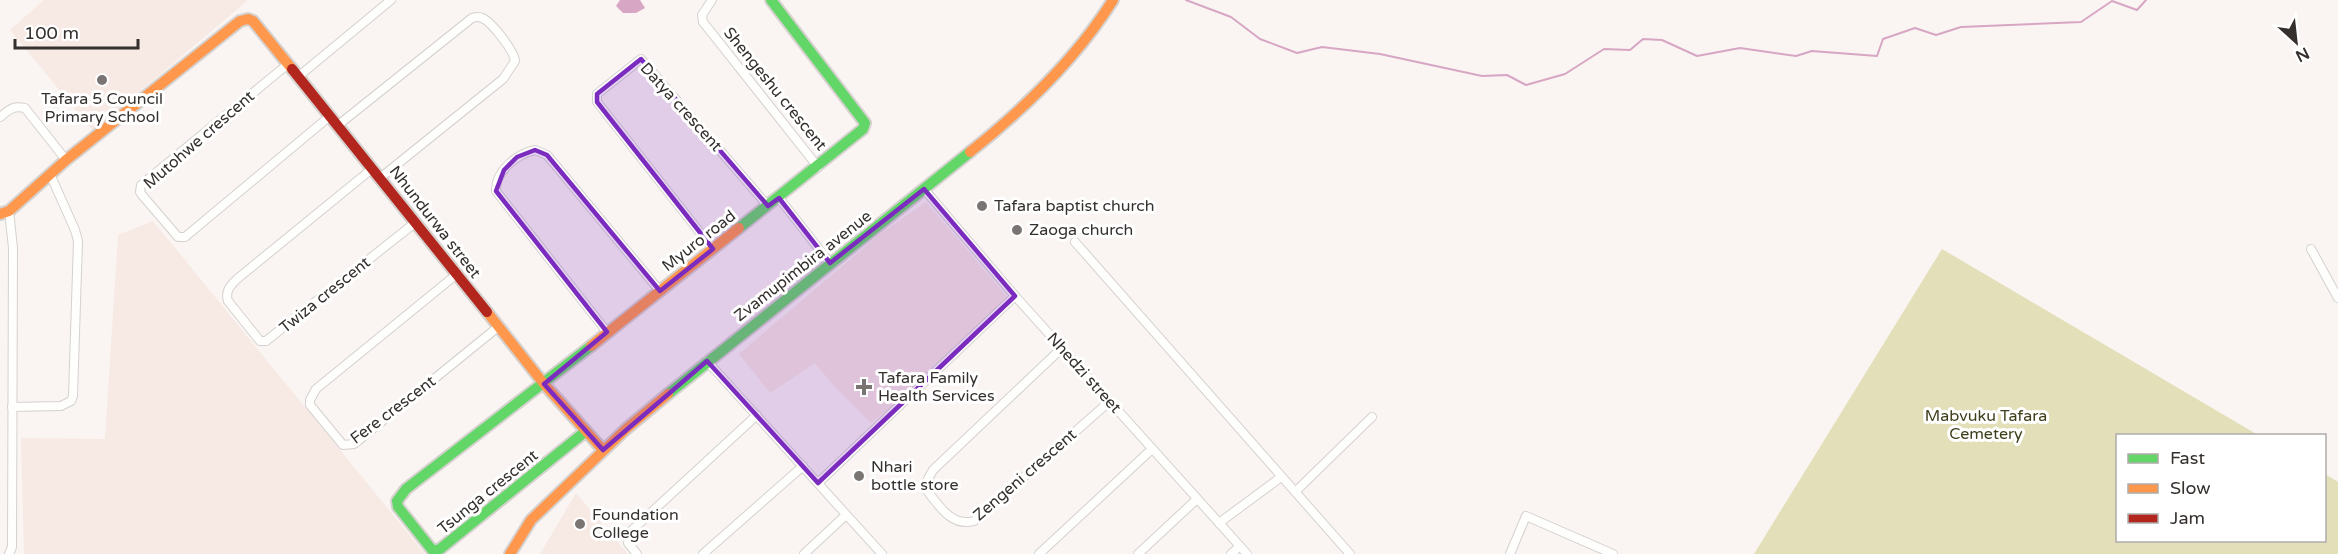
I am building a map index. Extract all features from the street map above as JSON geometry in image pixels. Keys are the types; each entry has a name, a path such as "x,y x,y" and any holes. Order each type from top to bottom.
{"street":[{"path":"299,76 391,0"},
{"name":"Shengeshu crescent","path":"712,0 702,15 703,22 818,167"},
{"name":"Myuro road","path":"544,384 863,129 865,123 863,117 771,0"},
{"name":"Zvamupimbira avenue","path":"510,554 531,520 603,450 707,362 983,142 1047,83 1083,43 1113,0"},
{"path":"337,126 472,18 480,17 487,21 514,53 515,61 503,79 380,178"},
{"name":"Nhundurwa street","path":"66,160 240,21 248,19 253,21 544,384 603,450"},
{"name":"Datya crescent","path":"713,249 597,102 597,94 612,81 641,59 768,206"},
{"name":"Mutohwe crescent","path":"288,64 141,185 142,195 178,237 185,237 330,116"},
{"path":"0,117 17,106 25,108 66,160 4,213 14,248 12,546 9,554"},
{"path":"607,332 496,191 497,181 504,170 518,157 525,152 535,150 547,155 660,291"},
{"name":"Twiza crescent","path":"373,168 237,279 228,288 226,295 228,301 261,341 266,341 416,222"},
{"path":"12,407 61,406 71,401 73,396 78,241 50,174"},
{"name":"Nhedzi street","path":"924,189 1015,296 1247,554"},
{"path":"778,198 830,263"},
{"path":"1075,242 1350,554"},
{"path":"2311,249 2338,298"},
{"name":"Fere crescent","path":"457,274 316,389 310,405 343,445 354,444 498,327"},
{"path":"818,483 1015,296"},
{"name":"Zengeni crescent","path":"1062,348 933,470 928,479 928,492 949,516 957,522 974,521 1110,401"},
{"path":"707,362 882,554"},
{"name":"Tsunga crescent","path":"544,384 401,494 397,501 398,507 433,551 443,548 586,431"},
{"path":"638,554 628,543 630,531 757,415"},
{"path":"1296,491 1372,417"},
{"path":"1039,554 1152,449"},
{"path":"703,554 803,466"},
{"path":"1219,523 1281,477"},
{"path":"1138,554 1197,499"},
{"path":"804,554 846,515"},
{"path":"1510,554 1526,516 1613,554"},
{"path":"1231,554 1240,546"}],"highlighted area":[{"path":"641,59 768,206 779,198 830,263 924,189 1015,296 818,483 707,361 603,450 544,384 607,332 496,191 504,170 517,157 535,150 547,155 660,291 713,249 597,102 597,94"}],"shaded area":[{"name":"Tafara 5 Council Primary School","path":"44,0 247,1 93,131 10,30"},
{"path":"620,0 640,0 645,8 636,13 623,13 616,6"},
{"path":"926,202 1010,300 918,385 871,423 834,386 815,363 770,393 739,354 881,233"},
{"path":"153,221 425,554 24,554 21,438 105,439 118,235"},
{"name":"Foundation College","path":"576,493 628,554 540,554"}],"green space":[{"name":"Mabvuku Tafara Cemetery","path":"1942,249 2256,434 2116,434 2116,542 2326,542 2326,475 2338,482 2338,554 1754,554"}],"waterway":[{"path":"1186,0 1231,17 1260,39 1297,53 1322,47 1380,54 1482,76 1507,75 1526,85 1565,74 1604,49 1630,50 1643,39 1662,40 1697,56 1740,48 1796,56 1812,51 1877,56 1883,39 1915,28 1936,35 1961,27 2081,22 2112,1 2137,10 2146,0"}],"traffic: fast":[{"path":"739,228 863,129 865,123 771,0"},
{"path":"668,394 970,152"},
{"path":"586,431 440,549 433,551 398,507 397,501 406,489 591,346"}],"traffic: slow":[{"path":"970,152 1029,101 1066,63 1113,0"},
{"path":"0,214 9,211 66,160 240,21 248,19 253,21 292,69"},
{"path":"591,346 739,228"},
{"path":"487,312 544,384 603,450"},
{"path":"510,554 531,520 626,429 668,394"}],"traffic: jam":[{"path":"292,69 487,312"}],"place":[{"name":"Tafara 5 Council Primary School","path":"102,80"},
{"name":"Tafara baptist church","path":"982,206"},
{"name":"Zaoga church","path":"1017,230"},
{"name":"Tafara Family Health Services","path":"864,387"},
{"name":"Nhari bottle store","path":"859,476"},
{"name":"Foundation College","path":"580,524"}]}
